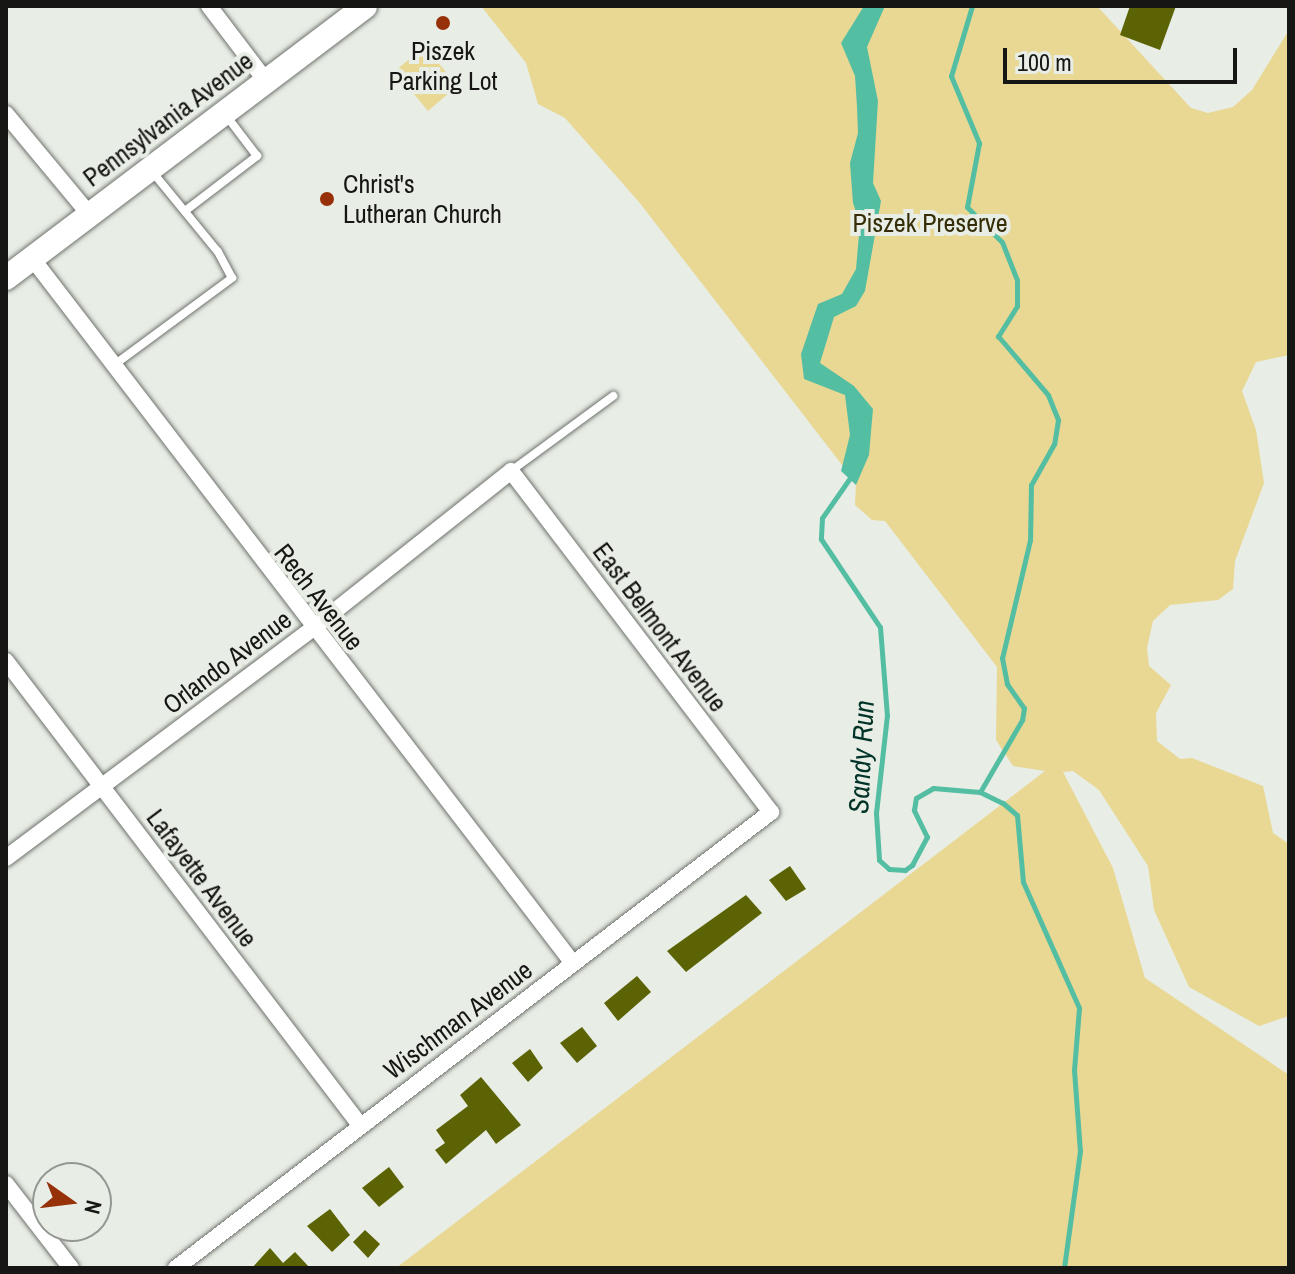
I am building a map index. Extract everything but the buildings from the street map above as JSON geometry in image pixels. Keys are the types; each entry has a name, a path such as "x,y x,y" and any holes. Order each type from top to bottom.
{"main road":[{"name":"Pennsylvania Avenue","path":"6,278 365,6"}],"street":[{"path":"209,6 266,81"},
{"path":"6,114 89,214"},
{"name":"Rech Avenue","path":"32,258 111,367 572,962"},
{"name":"Orlando Avenue","path":"6,858 312,629 511,471"},
{"name":"East Belmont Avenue","path":"511,471 771,812"},
{"name":"Lafayette Avenue","path":"6,661 360,1125"},
{"name":"Wischman Avenue","path":"176,1268 771,812"},
{"path":"6,1184 71,1268"}],"lane":[{"path":"185,211 257,156 224,113"},
{"path":"111,367 232,278 185,211 150,169"},
{"path":"511,471 613,396"}],"green space":[{"name":"Piszek Preserve","path":"481,6 1097,6 1191,108 1208,113 1233,107 1252,90 1289,30 1289,355 1256,362 1242,391 1256,430 1264,483 1235,561 1233,589 1218,600 1170,605 1153,621 1147,648 1149,666 1171,685 1156,713 1157,741 1180,759 1192,758 1263,786 1273,833 1289,844 1289,1016 1259,1026 1189,987 1154,910 1148,866 1099,790 1073,771 1063,772 1113,868 1145,978 1289,1075 1289,1268 396,1268 1045,771 1013,766 996,740 997,667 885,521 872,520 855,505 856,483 639,202 565,118 538,104 526,63"},
{"path":"425,46 457,86 428,111 395,71"}],"shaded area":[{"path":"864,6 885,6 867,47 878,101 873,183 881,201 865,291 856,306 834,317 820,363 854,386 873,409 869,455 856,485 841,471 850,435 845,395 804,379 801,354 818,304 842,294 856,269 860,223 853,203 850,163 858,133 855,76 841,43"}],"waterway":[{"path":"972,6 951,76 979,143 967,207 1002,242 1017,280 1017,306 998,336 1048,395 1058,420 1054,444 1031,485 1030,540 1002,658 1007,684 1024,708 1022,720 980,792"},
{"name":"Sandy Run","path":"852,475 822,518 821,539 880,627 887,715 876,813 879,860 889,869 905,870 912,865 927,837 914,810 916,798 933,788 980,792 1003,803 1017,815 1023,882 1079,1008 1074,1070 1080,1151 1064,1268"}],"place":[{"name":"Piszek Parking Lot","path":"443,23"},
{"name":"Christ's Lutheran Church","path":"327,199"}]}
